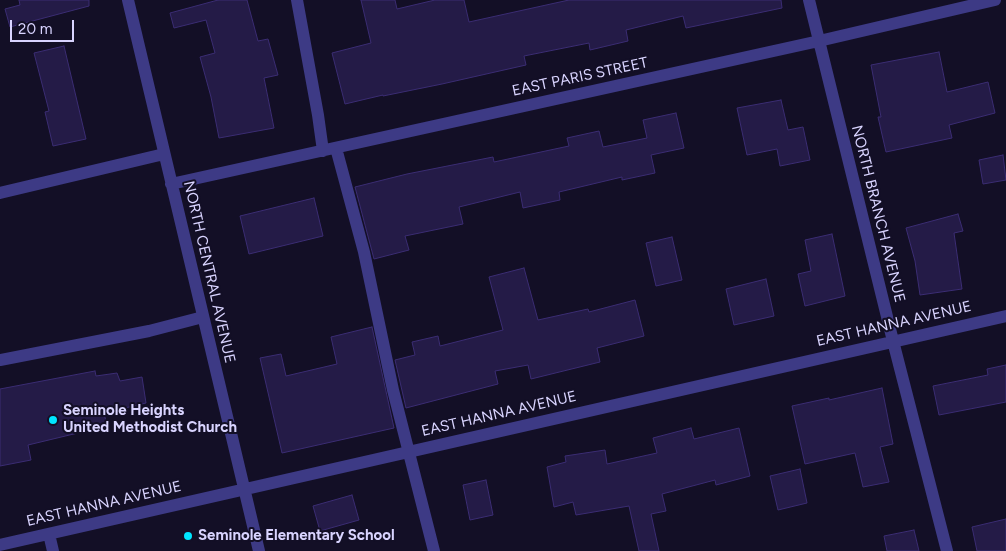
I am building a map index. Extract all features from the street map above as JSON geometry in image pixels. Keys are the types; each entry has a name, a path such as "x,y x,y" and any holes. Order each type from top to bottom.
{"street":[{"name":"NORTH CENTRAL AVENUE","path":"128,0 259,551"},
{"path":"297,0 323,151"},
{"name":"NORTH BRANCH AVENUE","path":"809,0 947,551"},
{"name":"EAST PARIS STREET","path":"171,184 819,41 970,3 995,0"},
{"path":"336,148 364,252 377,323 434,551"},
{"path":"0,193 164,154"},
{"name":"EAST HANNA AVENUE","path":"0,545 1006,316"},
{"path":"0,360 149,331 203,317"},
{"path":"49,534 53,551"}],"building":[{"path":"19,0 89,0 89,6 10,27 5,9 20,5"},
{"path":"218,0 247,0 258,41 268,39 278,75 264,78 274,128 219,138 211,97 200,57 215,53 206,20 174,28 170,13"},
{"path":"361,0 395,0 397,9 435,0 464,0 469,22 569,0 781,0 782,8 686,28 683,16 626,30 628,41 590,50 589,43 524,56 526,65 345,104 332,53 371,43"},
{"path":"64,46 86,139 53,146 45,112 49,111 34,53"},
{"path":"939,52 947,92 988,82 995,113 949,125 952,138 886,152 878,117 881,117 871,65"},
{"path":"781,100 788,130 803,127 810,160 780,166 777,149 747,155 737,108"},
{"path":"676,113 684,148 651,155 655,173 622,180 622,177 559,192 560,200 523,208 520,192 459,207 463,224 405,236 409,250 374,259 355,187 407,174 493,157 494,162 569,146 567,138 599,131 603,147 647,138 643,120"},
{"path":"1003,155 1006,180 983,184 979,160"},
{"path":"314,198 323,236 249,254 240,216"},
{"path":"958,214 963,231 954,233 962,289 920,295 915,261 906,228"},
{"path":"832,234 845,296 805,306 798,274 811,271 805,240"},
{"path":"672,237 682,280 656,286 646,243"},
{"path":"524,268 538,320 588,309 589,312 635,300 644,336 597,348 600,362 531,379 528,365 495,371 498,384 406,408 395,360 415,355 412,342 438,336 440,346 503,330 489,277"},
{"path":"766,279 774,316 734,325 726,289"},
{"path":"372,327 394,428 282,453 260,358 281,354 286,376 337,364 331,337"},
{"path":"1006,365 1006,402 939,415 933,386 988,375 987,369"},
{"name":"Seminole Heights United Methodist Church","path":"95,371 96,376 117,373 120,381 142,377 146,403 104,413 107,426 28,445 31,460 0,466 0,389"},
{"path":"882,388 893,444 880,447 889,482 863,487 855,453 805,464 792,406"},
{"path":"691,428 694,439 739,428 750,476 716,485 715,480 662,494 666,511 651,514 659,551 639,551 629,506 576,515 573,502 554,507 547,467 566,462 565,456 605,450 607,464 657,453 653,438"},
{"path":"800,469 807,503 778,510 770,476"},
{"path":"486,480 493,515 470,520 463,485"},
{"path":"352,495 359,520 320,531 313,506"},
{"path":"1006,519 1006,551 977,551 972,527"},
{"path":"914,530 919,551 887,551 884,536"}],"place":[{"name":"Seminole Heights United Methodist Church","path":"53,420"},
{"name":"Seminole Elementary School","path":"188,536"}]}
